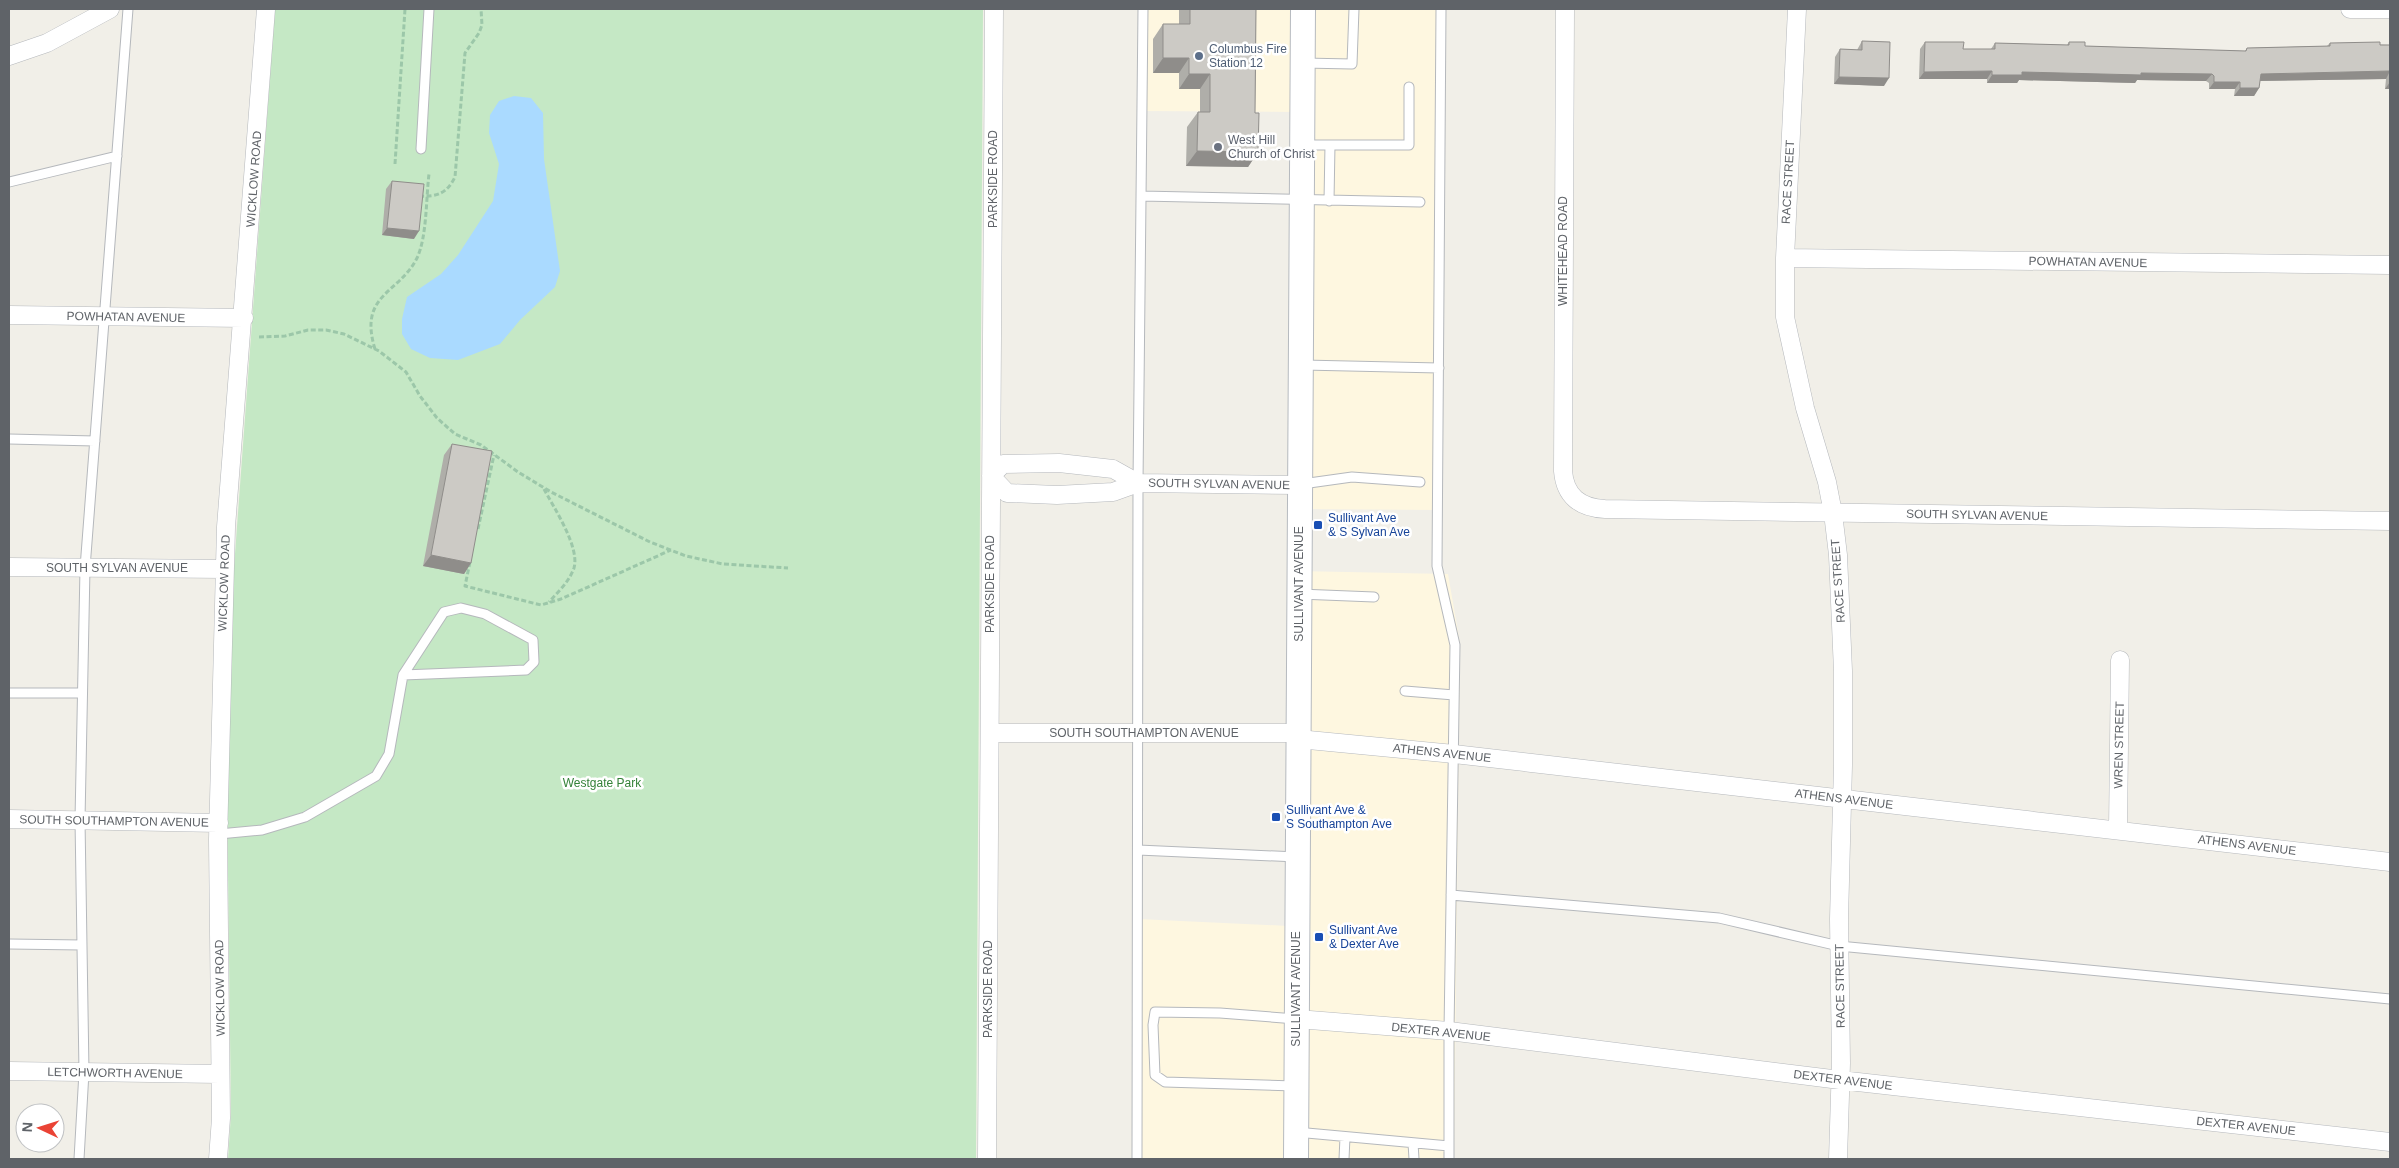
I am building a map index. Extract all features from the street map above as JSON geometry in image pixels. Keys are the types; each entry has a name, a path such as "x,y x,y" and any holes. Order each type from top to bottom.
{"main road":[{"name":"SULLIVANT AVENUE","path":"1296,1159 1303,9"}],"street":[{"path":"9,56 47,44 110,9"},
{"name":"WICKLOW ROAD","path":"218,1159 221,1118 219,828 227,517 244,318 266,9"},
{"name":"PARKSIDE ROAD","path":"987,1159 994,9"},
{"name":"WHITEHEAD ROAD","path":"1565,9 1563,471 1568,493"},
{"name":"RACE STREET","path":"1797,9 1785,258 1785,317 1805,408 1827,482 1838,556 1843,671 1838,1159"},
{"path":"2350,9 2390,9"},
{"name":"POWHATAN AVENUE","path":"1785,258 2390,265"},
{"name":"POWHATAN AVENUE","path":"9,315 244,318"},
{"name":"SOUTH SYLVAN AVENUE","path":"1138,483 1113,469 1059,463 1004,464 991,476 1007,492 1057,495 1113,492 1138,483 1299,484"},
{"name":"SOUTH SYLVAN AVENUE","path":"1568,493 1576,501 1595,509 2390,521"},
{"name":"SOUTH SYLVAN AVENUE","path":"9,567 225,569"},
{"name":"WREN STREET","path":"2118,830 2120,660"},
{"name":"SOUTH SOUTHAMPTON AVENUE","path":"990,733 1298,736"},
{"name":"ATHENS AVENUE","path":"1298,736 2390,862"},
{"name":"SOUTH SOUTHAMPTON AVENUE","path":"9,819 80,820 219,828"},
{"name":"DEXTER AVENUE","path":"1297,1020 1448,1031 1840,1080 2390,1142"},
{"name":"LETCHWORTH AVENUE","path":"9,1071 220,1074"}],"lane":[{"path":"79,1159 84,1072 80,820 85,568 128,9"},
{"path":"421,149 429,9"},
{"path":"1136,1159 1139,733 1138,483 1143,9"},
{"path":"1303,63 1352,64 1354,9"},
{"path":"1441,9 1437,566 1455,645 1448,1031 1449,1159"},
{"path":"1302,145 1409,145 1409,87"},
{"path":"1329,201 1330,145"},
{"path":"9,182 117,156"},
{"path":"1140,196 1420,202"},
{"path":"1300,365 1438,368"},
{"path":"9,438 95,441"},
{"path":"1299,484 1352,477 1420,482"},
{"path":"1299,594 1374,597"},
{"path":"219,828 262,830 305,816 376,776 389,754 403,676 444,612 461,608 484,614 533,640 534,662 526,670 403,676"},
{"path":"1405,691 1454,695"},
{"path":"9,693 82,693"},
{"path":"1138,850 1297,857"},
{"path":"1451,895 1719,918 1839,946 2390,999"},
{"path":"9,944 82,945"},
{"path":"1296,1086 1165,1082 1155,1075 1153,1025 1155,1012 1220,1013 1297,1020"},
{"path":"1296,1132 1449,1146"},
{"path":"1344,1159 1345,1136"},
{"path":"1413,1142 1414,1159"}],"path":[{"path":"395,164 405,9"},
{"path":"418,196 438,196 449,188 455,176 465,53 479,33 482,25 481,9"},
{"path":"376,349 370,332 373,314 383,294 407,271 417,258 422,241 429,174"},
{"path":"256,337 326,330 344,334 376,349 406,372 420,396 437,418 455,434 481,445 544,488 596,516 686,556 723,564 788,568"},
{"path":"478,530 494,455"},
{"path":"544,488 573,545 575,566 568,581 548,603"},
{"path":"471,558 465,586 541,605 672,550"}],"shaded area":[{"path":"1139,9 1445,9 1440,510 1296,509 1299,112 1138,111"},
{"path":"1297,571 1448,574 1460,643 1454,1159 1136,1159 1138,919 1289,926"}],"green space":[{"name":"Westgate Park","path":"275,9 983,9 976,1159 228,1159 231,1114 227,794 230,622"}],"water":[{"path":"514,96 531,98 543,113 544,159 560,271 555,287 520,320 500,344 458,360 430,358 411,349 402,334 402,319 407,297 441,274 458,255 493,201 499,164 489,133 490,115 499,101"}],"building":[{"path":"1190,9 1256,9 1255,113 1259,113 1258,152 1197,151 1198,112 1210,112 1210,74 1189,74 1189,58 1163,58 1163,24 1190,24"},
{"path":"1862,41 1890,42 1889,78 1839,77 1840,49 1862,50"},
{"path":"1925,42 1964,42 1963,49 1995,49 1995,43 2069,45 2069,42 2085,42 2085,46 2246,51 2247,48 2330,46 2330,43 2380,42 2380,45 2390,45 2390,71 2261,74 2259,88 2240,88 2240,82 2214,82 2212,74 2141,73 2141,75 2022,72 2022,75 1992,75 1992,71 1924,72"},
{"path":"392,181 424,184 419,231 387,228"},
{"path":"452,444 492,451 471,563 431,555"}],"place":[{"name":"Columbus Fire Station 12","path":"1199,56"},
{"name":"West Hill Church of Christ","path":"1218,147"},
{"name":"Sullivant Ave & S Sylvan Ave","path":"1318,525"},
{"name":"Sullivant Ave & S Southampton Ave","path":"1276,817"},
{"name":"Sullivant Ave & Dexter Ave","path":"1319,937"}]}
